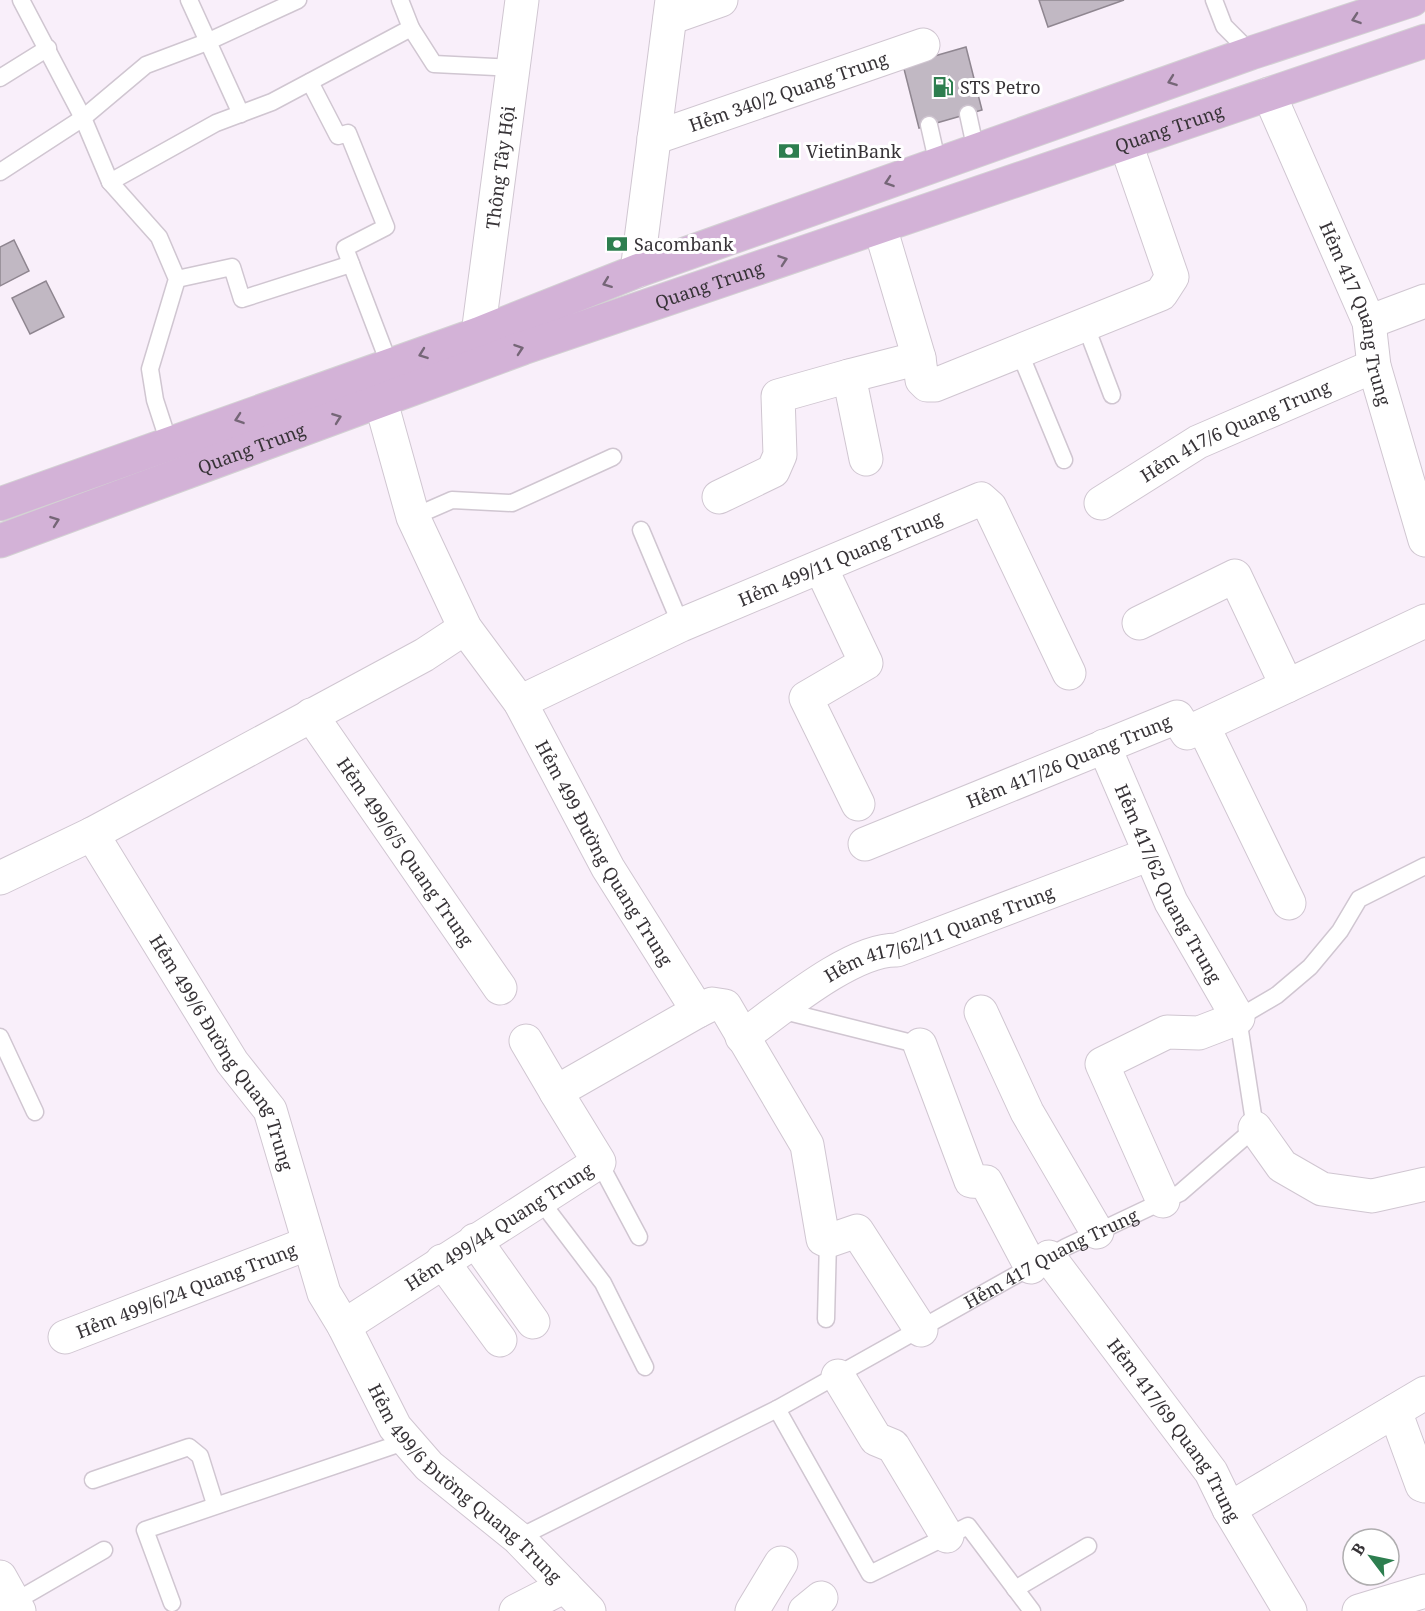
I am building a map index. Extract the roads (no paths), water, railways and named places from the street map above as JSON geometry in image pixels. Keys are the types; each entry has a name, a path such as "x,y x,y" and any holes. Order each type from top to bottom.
{"main road":[{"name":"Quang Trung","path":"0,541 381,402 480,349 637,271 1251,53 1412,0"},
{"name":"Quang Trung","path":"0,504 390,366 480,349 880,227 1425,41"},
{"path":"1251,53 1269,94"}],"street":[{"name":"Thông Tây Hội","path":"480,349 522,0"},
{"path":"637,271 671,9 721,0"},
{"name":"Hẻm 340/2 Quang Trung","path":"654,138 923,45"},
{"name":"Hẻm 417 Quang Trung","path":"1269,94 1369,322 1374,366 1422,519"},
{"path":"880,227 919,358 922,380 927,385 935,385 1161,294 1169,286 1172,277 1125,144"},
{"path":"1369,322 1425,301"},
{"path":"718,497 773,471 780,455 778,396 919,358"},
{"name":"Hẻm 417/6 Quang Trung","path":"1101,503 1198,442 1374,366"},
{"path":"849,376 866,459"},
{"name":"Hẻm 499 Đường Quang Trung","path":"381,402 413,517 465,628 520,702 608,868 698,1011"},
{"name":"Hẻm 499/11 Quang Trung","path":"520,702 681,625 981,499 990,507 1069,673"},
{"path":"821,568 866,663 806,698 858,804"},
{"path":"1139,623 1235,576 1287,686"},
{"path":"1289,903 1203,726 1425,621"},
{"path":"0,878 92,834 424,655 465,628"},
{"name":"Hẻm 499/6/5 Quang Trung","path":"311,716 500,987"},
{"name":"Hẻm 417/26 Quang Trung","path":"865,844 1177,717 1187,734 1203,726"},
{"name":"Hẻm 417/62 Quang Trung","path":"1104,746 1171,902 1238,1018"},
{"name":"Hẻm 499/6 Đường Quang Trung","path":"92,834 232,1062 270,1110 324,1293 344,1326 395,1427 429,1467 518,1538 589,1611"},
{"name":"Hẻm 417/62/11 Quang Trung","path":"742,1037 830,975 871,953 897,950 1150,854"},
{"path":"556,1092 698,1011 712,1004 725,1006 807,1145 820,1235 843,1236 921,1330"},
{"path":"981,1012 1027,1112 1097,1232"},
{"path":"1163,1201 1102,1064 1167,1032 1199,1033 1238,1018"},
{"name":"Hẻm 499/44 Quang Trung","path":"344,1326 598,1162 526,1041"},
{"name":"Hẻm 417/69 Quang Trung","path":"920,1045 971,1181 986,1182 1040,1262 1211,1472 1229,1509 1290,1611"},
{"path":"1256,1128 1282,1166 1322,1189 1372,1197 1425,1184"},
{"path":"475,1240 533,1323"},
{"name":"Hẻm 499/6/24 Quang Trung","path":"65,1337 309,1243"},
{"path":"442,1261 500,1340"},
{"path":"838,1376 876,1439 893,1446 947,1536"},
{"path":"1229,1509 1425,1393"},
{"path":"1395,1411 1422,1485 1425,1485"},
{"path":"752,1611 781,1563"},
{"path":"516,1611 565,1586"},
{"path":"1372,1609 1425,1591"}],"lane":[{"path":"21,0 83,118 110,182 159,237 177,279 150,369 155,400 169,443"},
{"path":"189,0 241,114"},
{"path":"0,172 83,118 146,65 207,42 298,0"},
{"path":"400,0 411,28 434,64 513,68"},
{"path":"1214,0 1224,26 1251,53"},
{"path":"110,182 216,123 310,82 411,28"},
{"path":"0,78 48,48"},
{"path":"310,82 338,136 348,133 386,227 346,246 345,250 390,366"},
{"path":"968,114 976,152"},
{"path":"929,125 938,165"},
{"path":"177,279 232,267 242,299 351,264"},
{"path":"1085,324 1112,395"},
{"path":"1019,351 1064,460"},
{"path":"413,517 452,500 512,503 613,457"},
{"path":"641,530 681,625"},
{"path":"1256,1128 1238,1018 1277,995 1310,967 1340,931 1359,899 1425,866"},
{"path":"780,1010 920,1045"},
{"path":"0,1037 35,1112"},
{"name":"Hẻm 417 Quang Trung","path":"518,1538 777,1409 1040,1262 1180,1193 1256,1128"},
{"path":"598,1162 639,1237"},
{"path":"540,1200 603,1283 645,1367"},
{"path":"826,1319 843,1236"},
{"path":"777,1409 870,1574 968,1526 1032,1611"},
{"path":"172,1603 145,1530 215,1504 288,1483 407,1441"},
{"path":"93,1480 189,1447 200,1456 215,1504"},
{"path":"1015,1589 1088,1546"},
{"path":"9,1600 104,1550"}],"place":[{"name":"STS Petro","path":"943,87"},
{"name":"VietinBank","path":"789,151"},
{"name":"Sacombank","path":"617,244"}]}
